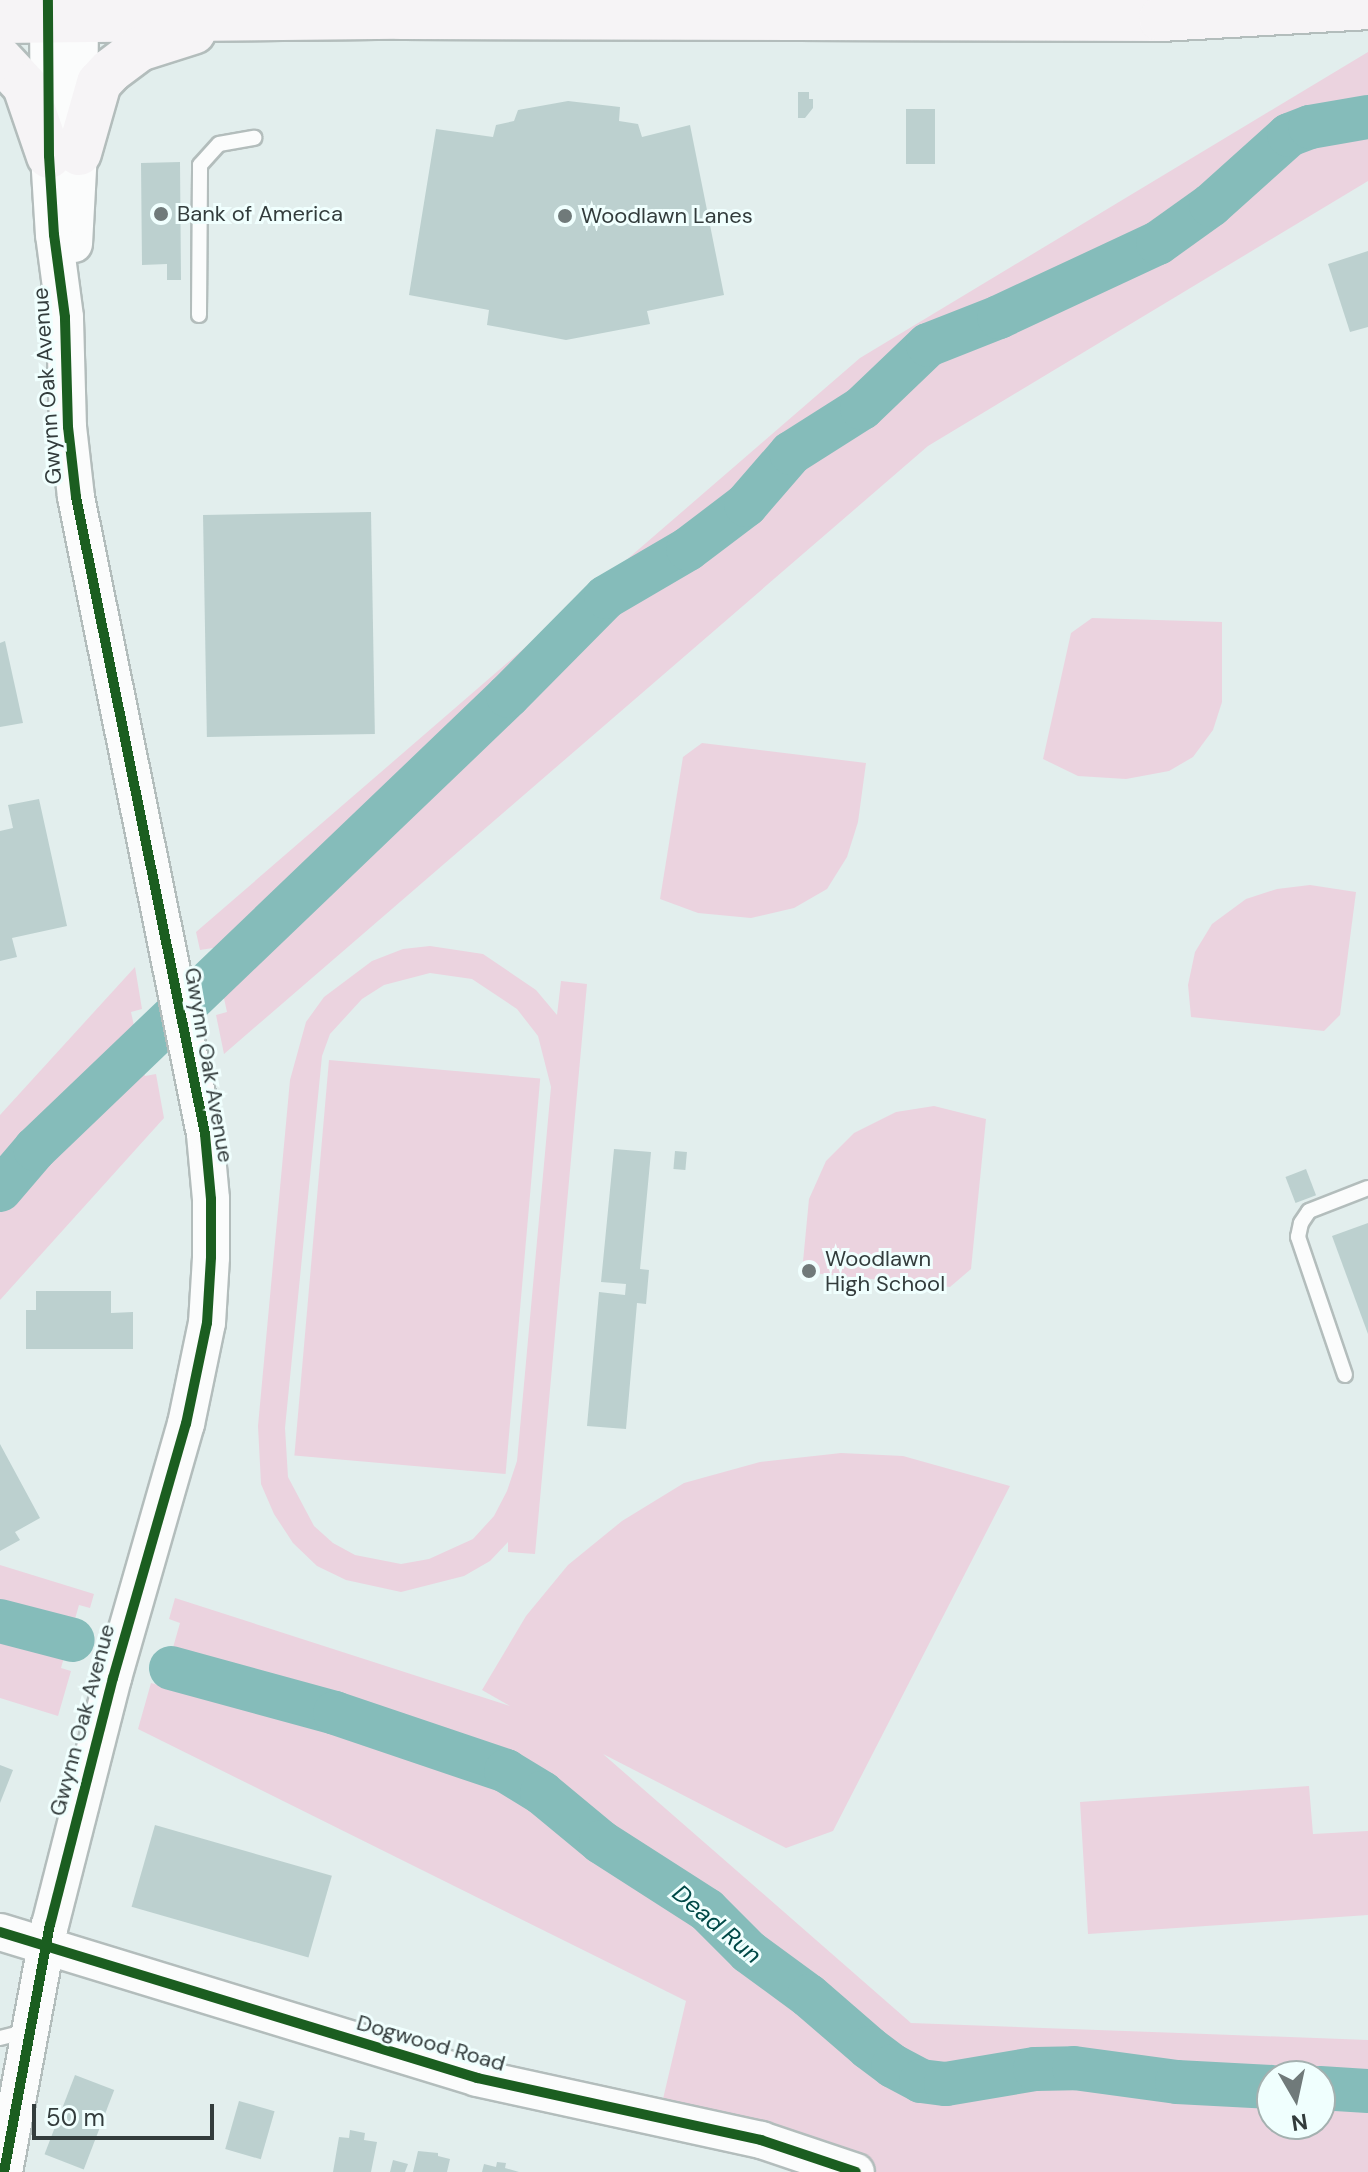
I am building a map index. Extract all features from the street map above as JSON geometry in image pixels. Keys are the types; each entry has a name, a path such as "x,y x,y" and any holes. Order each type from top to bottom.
{"main road":[{"path":"0,21 64,11 234,19 1147,19 1368,7"},
{"path":"64,155 99,83 122,59 139,49 234,19"},
{"path":"0,59 25,86 64,155"}],"street":[{"name":"Gwynn Oak Avenue","path":"4,2172 15,2035 44,1948 113,1678 186,1424 207,1323 211,1199 205,1134 188,1043 76,497 68,427 65,317 64,11"},
{"name":"Dogwood Road","path":"0,1932 44,1948 477,2078 761,2140 856,2172"}],"lane":[{"path":"199,315 200,165 219,144 254,138"},
{"path":"1345,1375 1298,1237 1301,1223 1309,1211 1368,1188"}],"shaded area":[{"path":"1368,52 1368,181 928,446 224,1054 216,1015 227,1012 213,948 200,950 196,932 860,358"},
{"path":"1092,618 1222,622 1222,702 1213,730 1193,757 1169,771 1126,779 1078,776 1043,759 1071,633"},
{"path":"702,743 866,763 858,822 847,857 827,889 794,908 751,918 698,913 660,899 683,757"},
{"path":"1310,885 1356,892 1340,1015 1324,1031 1191,1017 1188,985 1195,952 1212,924 1246,899 1277,889"},
{"path":"430,946 483,954 536,990 557,1015 561,981 587,984 535,1554 508,1552 508,1542 490,1561 464,1576 401,1592 346,1580 317,1566 293,1543 274,1514 261,1484 258,1426 290,1080 306,1022 324,997 372,961 403,949","holes":["430,973 472,979 517,1009 538,1036 551,1087 517,1461 494,1516 473,1539 429,1559 401,1564 355,1555 333,1543 314,1526 288,1477 285,1428 322,1056 330,1034 362,999 384,985"]},
{"path":"135,967 142,1009 131,1012 145,1076 156,1074 164,1118 0,1300 0,1115"},
{"path":"329,1060 540,1078 506,1474 294,1455"},
{"path":"934,1106 986,1119 971,1269 950,1287 802,1272 809,1199 826,1161 854,1133 896,1112"},
{"path":"841,1453 903,1456 1010,1486 833,1831 786,1848 603,1754 911,2023 1368,2040 1368,2172 870,2172 659,2116 686,2001 138,1729 151,1683 162,1686 180,1623 169,1619 175,1598 510,1706 482,1690 526,1616 568,1565 622,1521 684,1483 760,1462"},
{"path":"0,1565 94,1594 90,1608 79,1605 61,1668 71,1671 58,1716 0,1698"},
{"path":"1309,1786 1313,1834 1368,1831 1368,1915 1088,1934 1080,1802"}],"building":[{"path":"798,92 809,92 809,99 813,99 813,108 805,118 798,118"},
{"name":"Woodlawn Lanes","path":"568,101 620,107 619,121 638,124 642,137 690,125 724,295 647,311 650,324 566,340 487,325 489,310 409,295 436,129 493,137 496,125 514,121 518,110"},
{"path":"906,109 935,109 935,164 906,164"},
{"name":"Bank of America","path":"180,162 181,280 167,280 167,264 142,265 141,163"},
{"path":"1368,251 1368,327 1350,332 1328,264"},
{"path":"371,512 375,734 207,737 203,515"},
{"path":"5,641 23,723 0,727 0,643"},
{"path":"39,799 67,926 12,938 17,957 0,961 0,831 13,828 8,805"},
{"path":"614,1149 651,1152 640,1269 649,1270 646,1304 637,1303 626,1429 587,1426 599,1292 625,1295 626,1284 601,1282"},
{"path":"675,1151 687,1152 685,1170 673,1169"},
{"path":"1306,1169 1316,1195 1295,1203 1285,1177"},
{"path":"1368,1223 1368,1334 1332,1236"},
{"path":"36,1291 111,1291 111,1313 133,1312 133,1349 26,1349 26,1310 36,1310"},
{"path":"0,1444 40,1518 15,1532 20,1540 0,1551"},
{"path":"0,1765 13,1770 0,1803"},
{"path":"155,1825 332,1876 308,1957 132,1907"},
{"path":"75,2075 114,2090 84,2169 45,2154"},
{"path":"239,2101 275,2111 261,2159 225,2149"},
{"path":"350,2130 365,2133 364,2140 377,2142 371,2172 333,2172 339,2137 349,2138"},
{"path":"418,2151 438,2153 438,2156 450,2159 447,2172 413,2172"},
{"path":"393,2160 408,2164 405,2172 390,2172"},
{"path":"497,2162 506,2163 505,2168 519,2172 482,2172 484,2164 496,2167"}],"waterway":[{"path":"0,1190 35,1149 508,696 606,597 688,549 746,505 791,453 862,408 928,345 999,317 1158,243 1211,205 1289,135 1310,127 1368,117"},
{"name":"Dead Run","path":"0,1621 73,1640"},
{"name":"Dead Run","path":"171,1668 335,1713 506,1771 542,1793 601,1842 707,1910 749,1952 809,1996 869,2048 921,2081 946,2084 1035,2069 1074,2068 1177,2082 1256,2086"},
{"name":"Dead Run","path":"1336,2089 1368,2091"}],"cycle path":[{"path":"4,2172 50,1925 113,1678 186,1424 207,1323 211,1257 211,1199 205,1134 76,497 68,427 65,317 54,235 49,156 48,0"},
{"path":"0,1932 477,2078 761,2140 856,2172"}],"place":[{"name":"Bank of America","path":"161,214"},
{"name":"Woodlawn Lanes","path":"565,216"},
{"name":"Woodlawn High School","path":"809,1271"}]}
